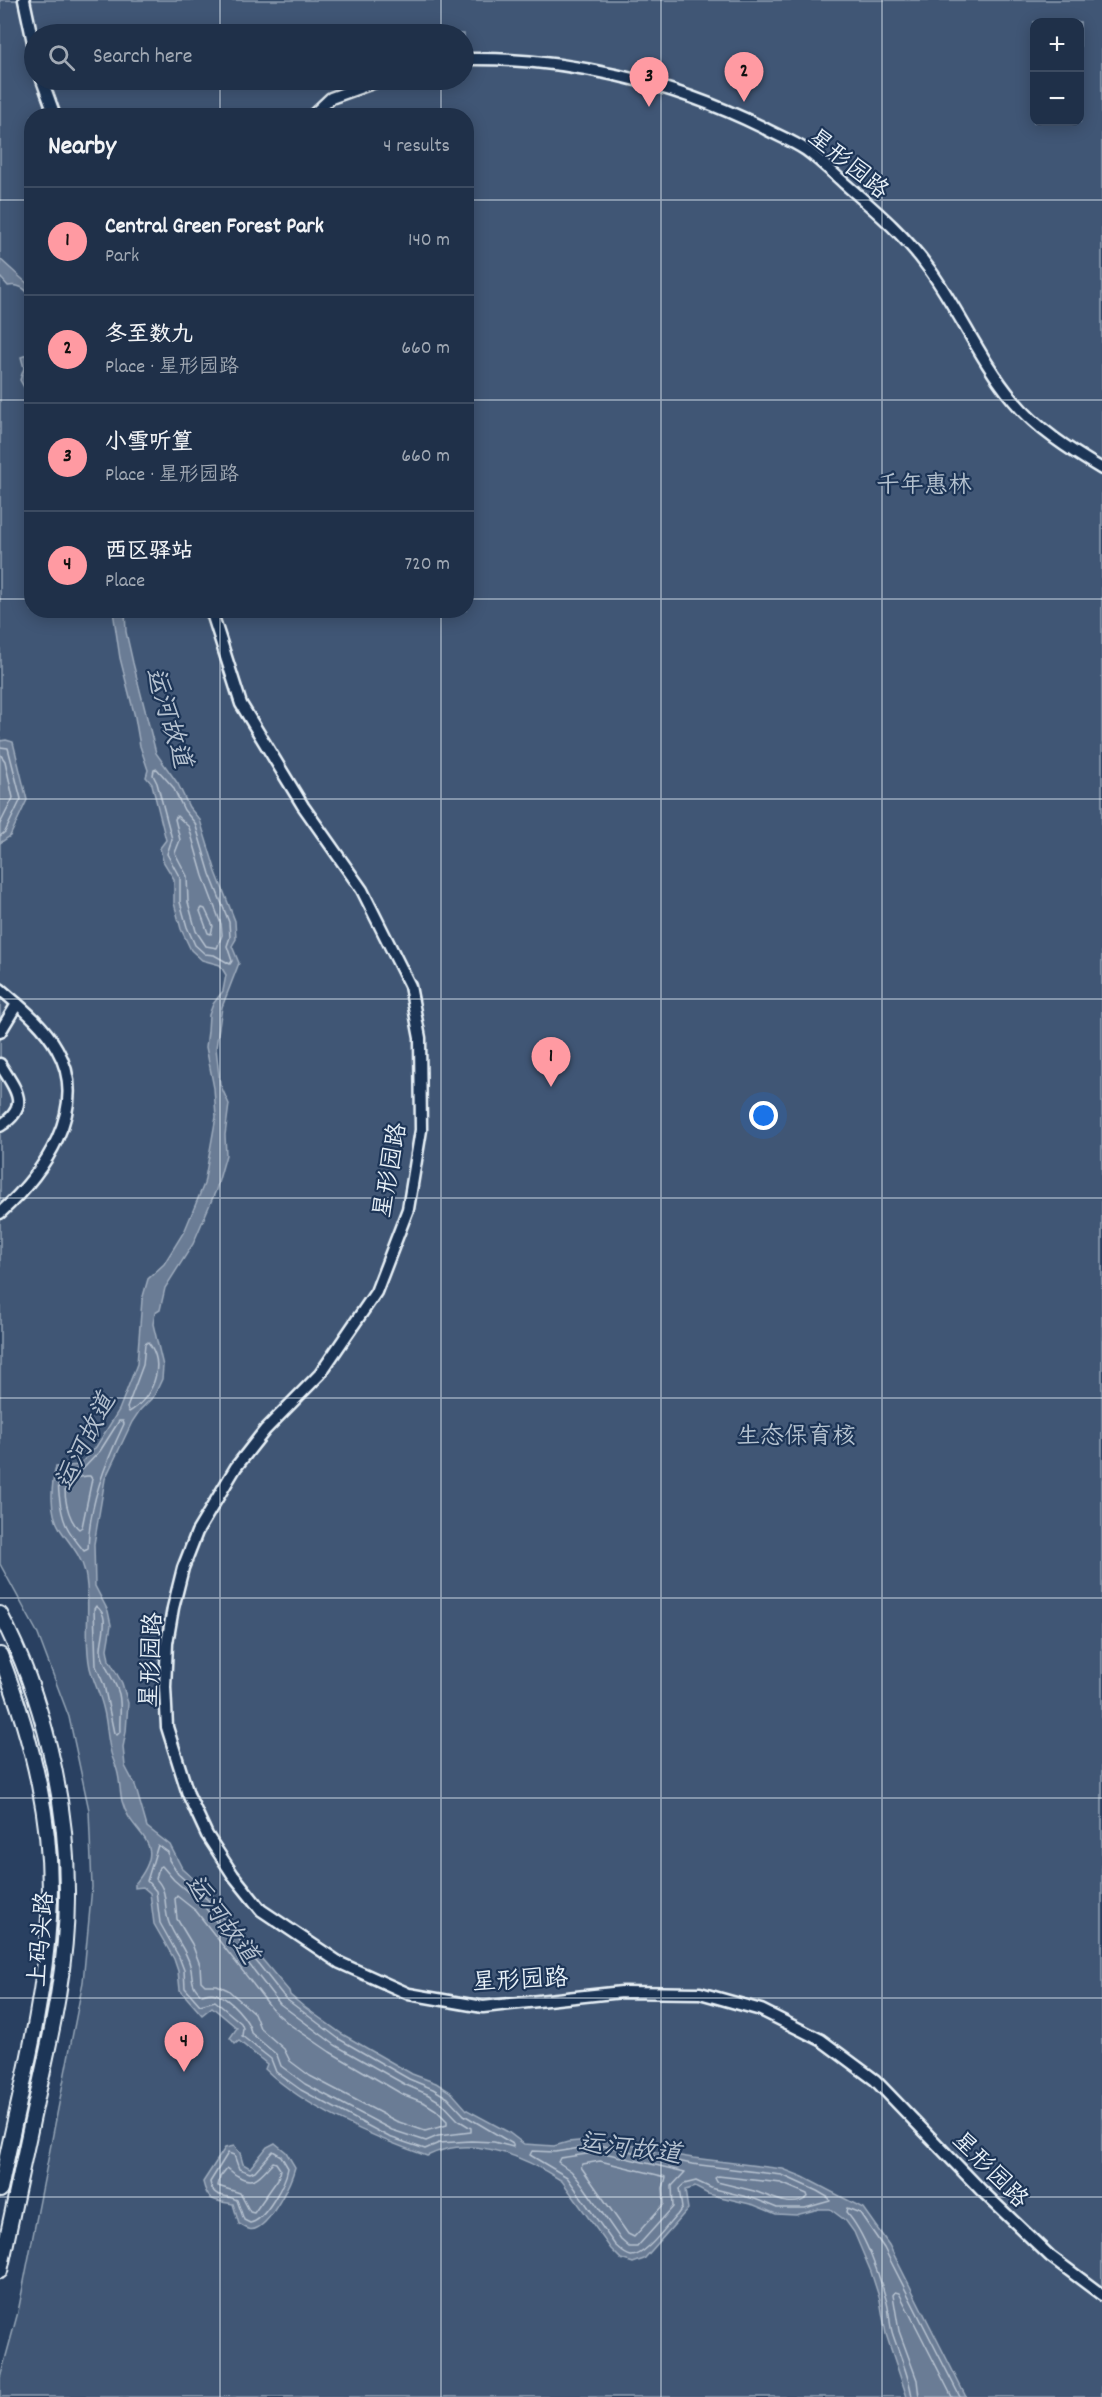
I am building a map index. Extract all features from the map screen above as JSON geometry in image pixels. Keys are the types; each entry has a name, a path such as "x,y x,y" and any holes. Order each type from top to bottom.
{"main road":[{"name":"上码头路","path":"0,1614 22,1665 45,1729 54,1767 66,1860 67,1891 61,1977 53,2024 0,2271"},
{"name":"上码头路","path":"0,1655 31,1748 44,1807 49,1916 43,1979 0,2190"},
{"path":"48,1862 56,1865 66,1860"},
{"path":"43,1979 51,1972 61,1977"}],"street":[{"path":"24,0 29,24"},
{"name":"星形园路","path":"474,60 589,69 646,82 727,110 805,149 906,238 946,293 993,373 1014,402 1052,436 1102,470"},
{"path":"46,90 52,108"},
{"path":"320,108 331,98 353,90"},
{"name":"星形园路","path":"214,618 241,704 303,806 362,890 410,986 420,1038 421,1130 408,1209 376,1292 320,1374 265,1430 236,1467 197,1532 183,1568 172,1608 168,1643 165,1686 167,1727 188,1794 207,1835 233,1875 261,1910 340,1963 409,1994 483,2007 622,1992 699,1993 761,2010 821,2040 875,2080 1010,2219 1050,2256 1102,2295"},
{"path":"0,989 38,1022 58,1050 68,1083 66,1118 52,1151 32,1181 0,1213"},
{"path":"0,1032 16,1004"},
{"path":"0,1064 14,1088 19,1103 13,1117 0,1126"}],"green space":[{"path":"0,0 1102,0 1102,2397 0,2397 0,2378 18,2312 83,1982 92,1887 89,1810 69,1717 37,1632 0,1564"}],"water":[{"path":"0,259 24,281 24,289 8,286 0,277"},
{"path":"24,368 24,387 20,380"},
{"name":"运河故道","path":"114,618 125,618 133,663 156,753 178,784 189,807 200,820 216,872 235,921 236,939 232,946 239,963 222,1007 216,1048 220,1084 229,1104 225,1135 226,1155 216,1190 193,1244 165,1288 160,1310 155,1313 153,1324 163,1366 162,1379 154,1396 132,1422 105,1479 94,1544 95,1586 108,1611 111,1625 107,1649 109,1660 122,1683 128,1703 123,1747 125,1766 135,1785 147,1827 170,1845 183,1870 213,1896 290,1995 303,2006 342,2034 412,2074 436,2083 452,2093 467,2110 508,2132 524,2144 554,2146 568,2142 600,2139 622,2142 650,2151 783,2169 863,2208 889,2245 966,2397 907,2397 886,2334 880,2300 871,2272 854,2232 846,2221 830,2209 819,2209 796,2215 776,2214 754,2205 708,2194 695,2187 685,2190 688,2209 644,2259 633,2263 621,2259 611,2249 562,2181 531,2163 497,2150 462,2147 444,2149 427,2156 363,2131 320,2109 281,2083 265,2069 267,2064 239,2041 235,2044 230,2038 237,2028 212,2007 202,2015 180,1990 174,1959 154,1924 150,1893 143,1887 135,1888 149,1858 149,1848 122,1801 104,1711 88,1656 88,1596 85,1572 78,1555 56,1522 52,1498 56,1467 79,1465 96,1447 119,1410 137,1364 142,1300 148,1279 164,1264 185,1230 204,1184 216,1117 214,1088 206,1047 209,1015 213,1004 223,991 226,975 220,965 202,960 191,950 181,929 174,903 174,879 163,861 160,848 166,840 152,784 146,777 148,770 140,746 120,658"},
{"path":"0,741 13,742 27,800 10,836 0,843"},
{"path":"275,2143 286,2152 295,2167 293,2174 269,2218 257,2228 248,2229 239,2224 233,2204 216,2201 210,2197 203,2182 225,2148 234,2146 240,2153 243,2164 250,2168 267,2147"}],"place":[{"name":"冬至数九","path":"744,102"},
{"name":"小雪听篁","path":"649,107"},
{"name":"Central Green Forest Park","path":"551,1087"},
{"name":"西区驿站","path":"184,2072"}],"park label":[{"name":"千年惠林","path":"924,484"},
{"name":"生态保育核","path":"796,1435"}]}
